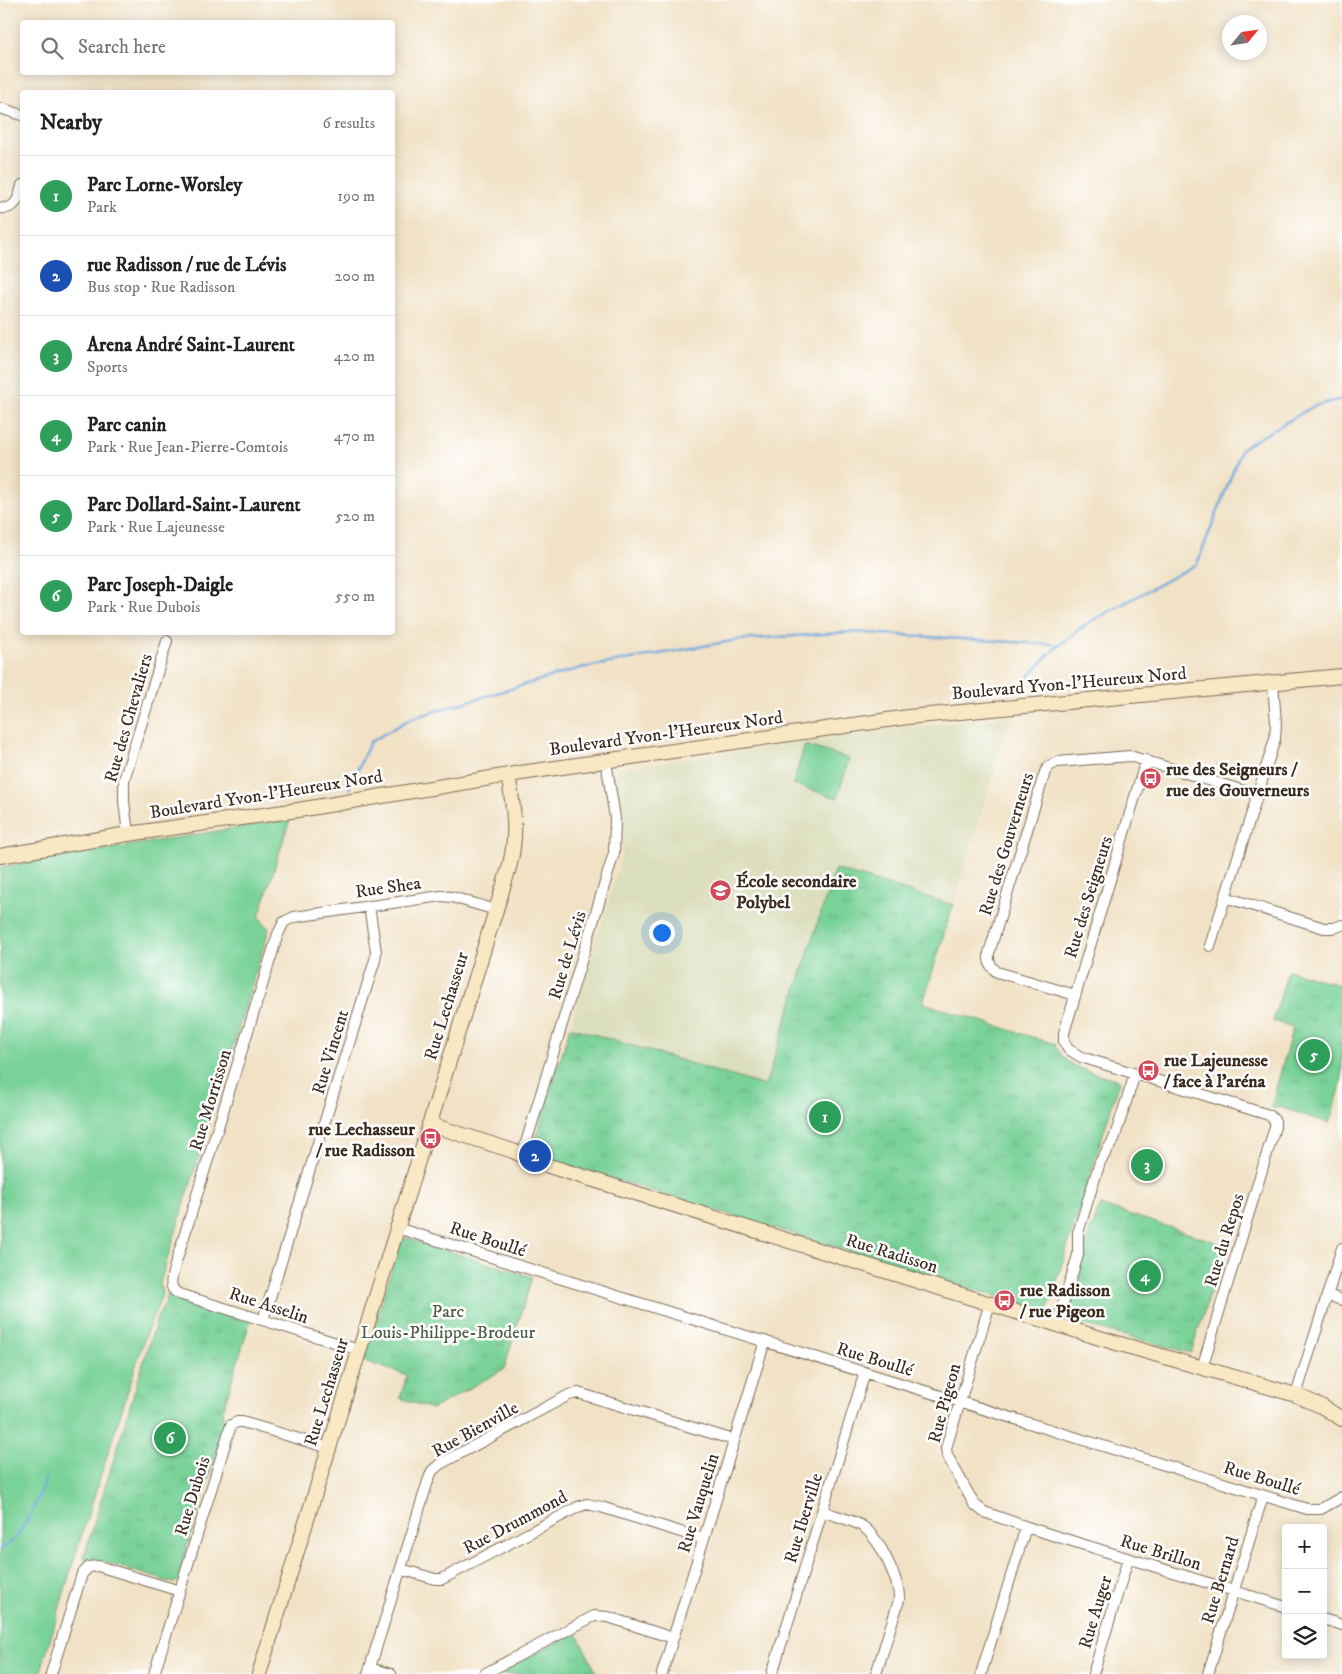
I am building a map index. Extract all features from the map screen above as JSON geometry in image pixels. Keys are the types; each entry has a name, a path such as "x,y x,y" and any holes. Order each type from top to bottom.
{"street":[{"path":"0,108 20,114"},
{"path":"0,208 7,208 14,204 20,194"},
{"name":"Rue des Chevaliers","path":"128,834 124,801 124,780 167,641"},
{"name":"Boulevard Yvon-l'Heureux Nord","path":"0,856 128,834 298,810 508,775 917,716 1342,676"},
{"path":"1210,946 1276,734 1273,683"},
{"name":"Rue des Gouverneurs","path":"1075,995 998,972 990,964 989,953 1047,768 1057,762 1130,756 1258,795"},
{"name":"Rue des Seigneurs","path":"1135,1074 1077,1056 1070,1052 1065,1044 1064,1033 1146,760"},
{"name":"Rue de Lévis","path":"522,1156 614,853 615,818 606,761"},
{"name":"Rue Lechasseur","path":"259,1674 509,868 514,843 514,816 508,775"},
{"name":"Rue Shea","path":"284,922 294,916 447,895 496,910"},
{"path":"1225,897 1320,927 1330,928 1342,925"},
{"name":"Rue Vincent","path":"263,1320 375,960 369,906"},
{"name":"Rue Morrisson","path":"172,1288 171,1282 174,1272 279,932 284,922"},
{"path":"1057,1324 1078,1255 1078,1233 1088,1200 1100,1162 1114,1139 1135,1074"},
{"name":"Rue du Repos","path":"1135,1074 1269,1115 1275,1121 1275,1127 1202,1368"},
{"name":"Rue Radisson","path":"429,1124 513,1151 533,1161 1057,1324 1296,1396 1321,1406 1342,1419"},
{"name":"Rue Boullé","path":"397,1228 1264,1496 1314,1510 1324,1508 1342,1497"},
{"path":"1296,1396 1342,1248"},
{"name":"Rue Asselin","path":"172,1288 179,1294 358,1350"},
{"path":"1328,1295 1342,1300"},
{"name":"Rue Pigeon","path":"990,1303 946,1444 946,1451 977,1508 988,1514 1026,1527"},
{"name":"Rue Vauquelin","path":"662,1674 765,1342"},
{"name":"Rue Iberville","path":"772,1674 865,1372"},
{"name":"Rue Bienville","path":"369,1671 428,1481 434,1469 445,1461 572,1394 581,1393 734,1440"},
{"name":"Rue Dubois","path":"154,1674 231,1425 235,1422 242,1422 329,1448"},
{"name":"Rue Bernard","path":"1208,1674 1264,1496"},
{"name":"Rue Drummond","path":"401,1569 432,1579 442,1579 587,1504 703,1539"},
{"path":"822,1511 860,1525 868,1531 896,1578 899,1600 876,1674"},
{"path":"981,1674 1026,1527"},
{"name":"Rue Brillon","path":"1026,1527 1282,1606"},
{"name":"Rue Auger","path":"1093,1674 1128,1559"},
{"path":"51,1674 82,1574 88,1567 98,1566 180,1592"},
{"path":"484,1674 594,1616 608,1617 673,1638"},
{"path":"1327,1620 1342,1625"},
{"path":"369,1671 391,1674"}],"shaded area":[{"name":"École secondaire Polybel","path":"1011,716 953,905 835,869 765,1086 570,1027 622,856 623,833 615,774 618,769 872,732 972,720 978,722"}],"green space":[{"path":"805,745 849,759 837,798 793,784"},
{"path":"290,819 259,917 269,929 160,1283 161,1298 147,1331 74,1559 40,1674 0,1674 0,867"},
{"path":"835,869 953,905 923,1003 1055,1044 1065,1059 1073,1065 1120,1080 1047,1312 535,1155 532,1151 570,1027 765,1086"},
{"path":"1288,970 1342,986 1342,1082 1329,1123 1279,1107 1276,1109 1271,1107 1293,1027 1273,1021"},
{"path":"1100,1205 1225,1245 1191,1353 1063,1318"},
{"name":"Parc Louis-Philippe-Brodeur","path":"407,1238 532,1277 504,1369 432,1409 400,1398 407,1375 363,1361 400,1243 403,1239"},
{"path":"168,1293 174,1299 250,1322 222,1412 225,1423 180,1570 180,1578 173,1583 95,1559 85,1560 84,1556 157,1318 166,1302"},
{"path":"576,1632 597,1674 497,1674"}],"waterway":[{"path":"1014,693 1050,653 1086,624 1197,564 1242,448 1314,406 1342,399"},
{"path":"349,789 370,742 412,718 581,668 737,640 851,632 1061,645"},
{"path":"0,1549 8,1545 22,1529 34,1508 47,1478"}],"place":[{"name":"rue des Seigneurs / rue des Gouverneurs","path":"1150,779"},
{"name":"École secondaire Polybel","path":"720,891"},
{"name":"Parc Dollard-Saint-Laurent","path":"1314,1055"},
{"name":"rue Lajeunesse / face à l'aréna","path":"1148,1070"},
{"name":"Parc Lorne-Worsley","path":"825,1117"},
{"name":"rue Lechasseur / rue Radisson","path":"431,1139"},
{"name":"rue Radisson / rue de Lévis","path":"535,1156"},
{"name":"Arena André Saint-Laurent","path":"1147,1165"},
{"name":"Parc canin","path":"1145,1276"},
{"name":"rue Radisson / rue Pigeon","path":"1004,1300"},
{"name":"Parc Joseph-Daigle","path":"170,1438"}]}
